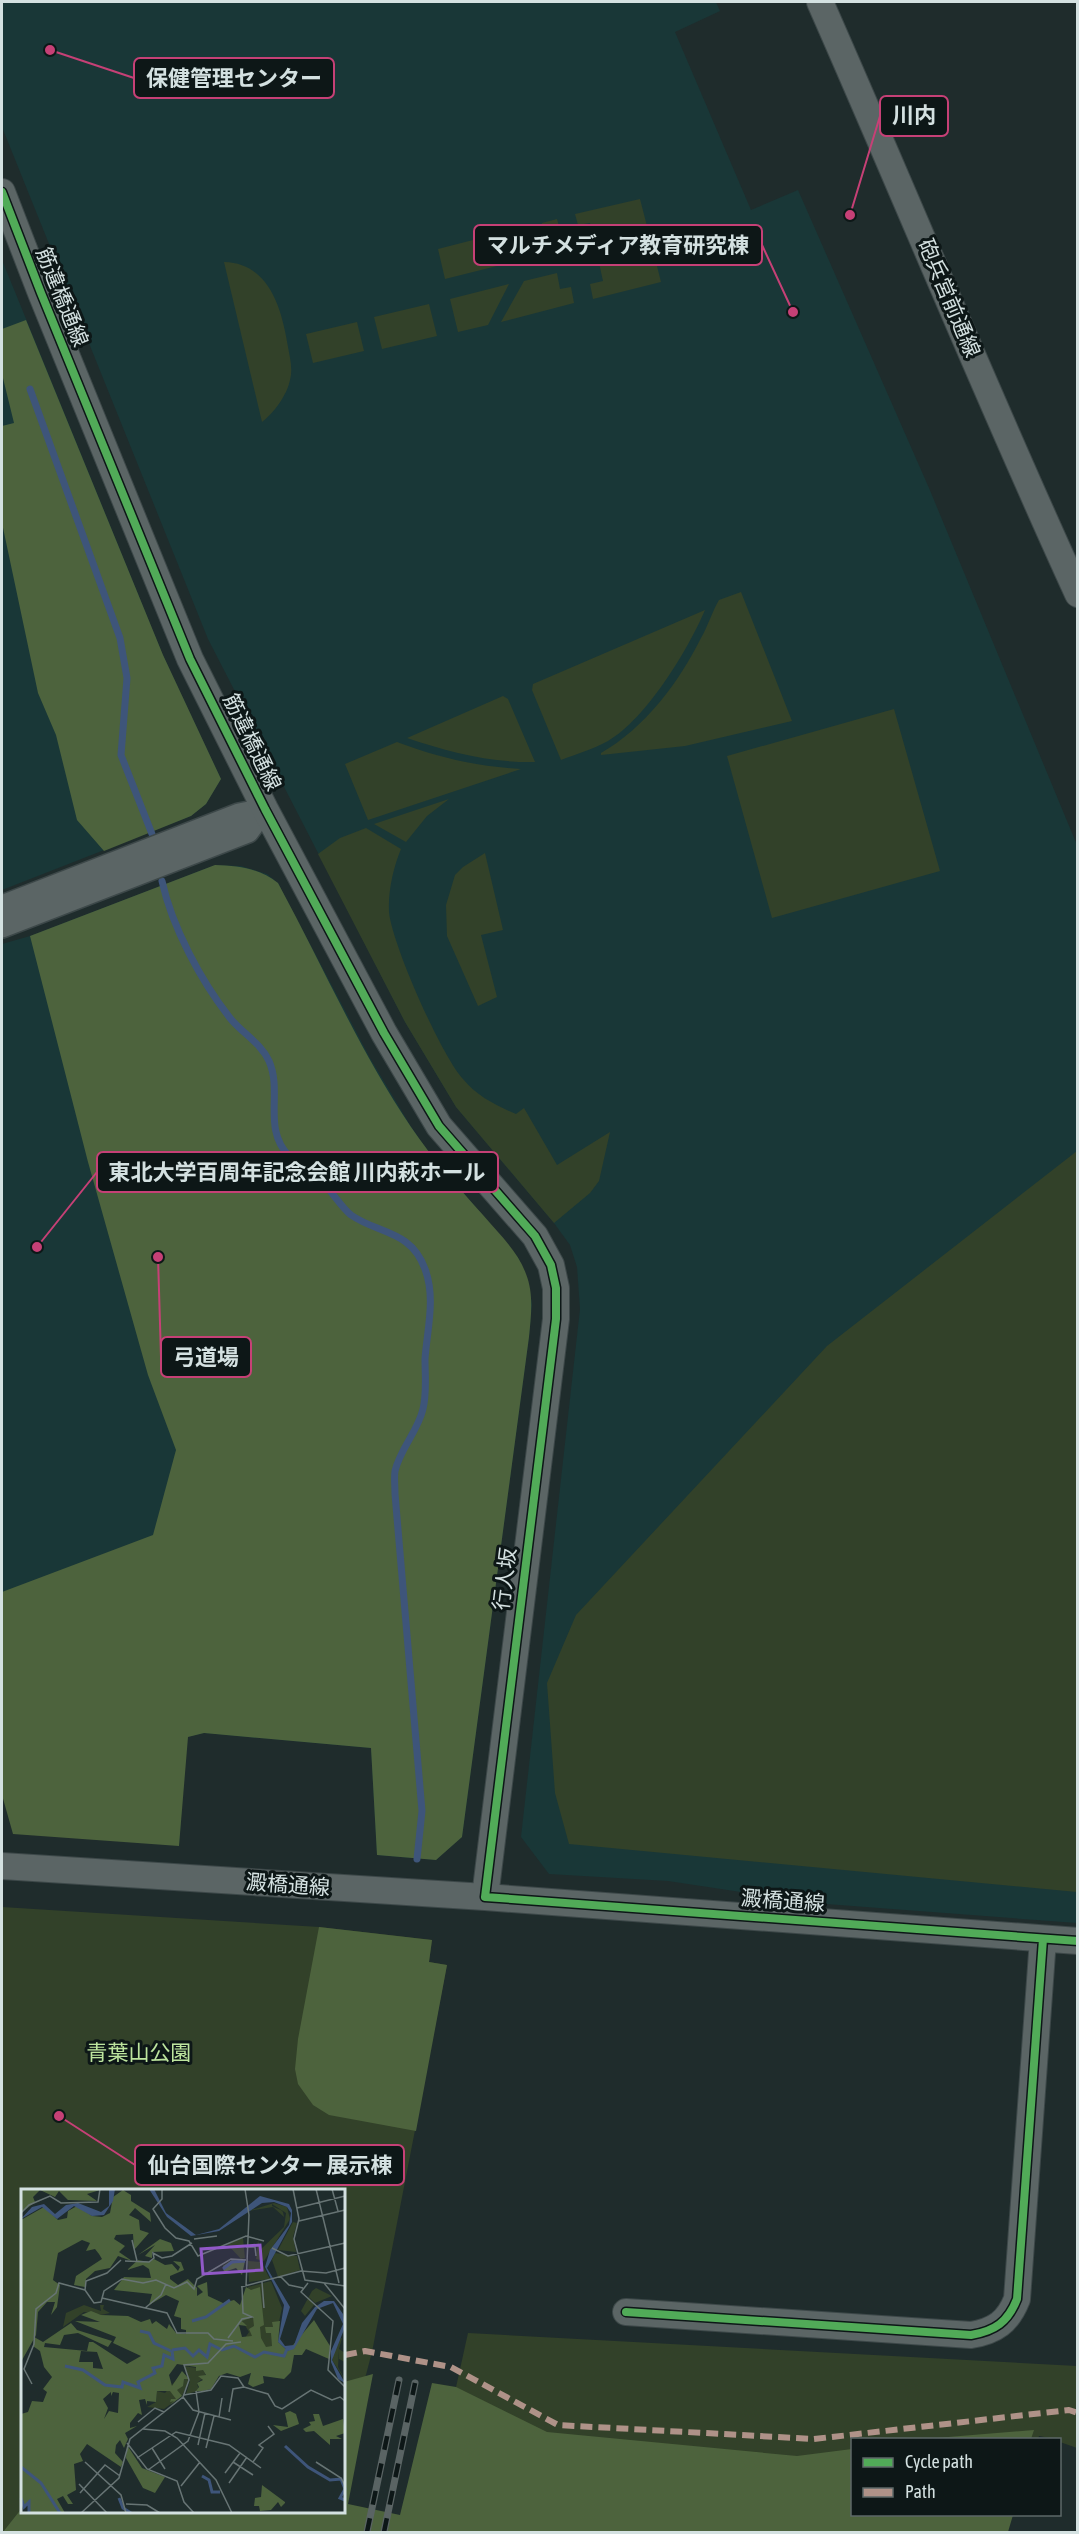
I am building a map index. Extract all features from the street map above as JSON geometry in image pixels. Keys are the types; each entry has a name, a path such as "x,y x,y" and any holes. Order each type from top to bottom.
{"street":[{"name":"砲兵営前通線","path":"820,2 961,325 1009,444 1077,594"},
{"name":"筋違橋通線","path":"2,192 190,659 265,809 384,1033 439,1126 535,1236 551,1265"},
{"path":"2,906 239,814 265,809"},
{"path":"2,927 248,832 265,809"},
{"name":"行人坂","path":"485,1897 556,1319 556,1288 551,1265"},
{"name":"澱橋通線","path":"2,1866 485,1897 1077,1941"},
{"path":"626,2312 970,2335 987,2332 1002,2324 1011,2314 1017,2299 1043,1939"}],"shaded area":[{"path":"2,2 716,2 720,11 675,32 751,210 798,190 929,488 1077,845 1077,1923 813,1903 668,1881 549,1874 521,1837 580,1309 577,1267 570,1245 554,1223 456,1107 405,1022 208,639 2,127"},
{"path":"2,260 163,655 221,779 206,804 191,816 2,890"},
{"path":"215,865 241,866 267,874 278,883 370,1058 410,1125 430,1154 519,1259 529,1287 532,1304 529,1337 462,1837 436,1860 377,1855 371,1748 204,1733 187,1737 179,1846 2,1666 2,944 30,936"}],"green space":[{"path":"640,199 648,230 594,243 590,223 578,225 575,214"},
{"path":"557,219 560,230 548,233 552,253 531,259 542,223"},
{"path":"532,225 517,261 445,279 438,249"},
{"path":"653,250 661,282 593,299 590,284 603,281 599,263"},
{"path":"224,262 240,264 253,270 271,291 282,318 291,364 290,380 279,403 262,422"},
{"path":"557,273 560,289 571,287 574,303 501,322 524,281"},
{"path":"509,284 488,325 458,332 450,299"},
{"path":"429,304 437,336 382,349 374,317"},
{"path":"26,320 163,655 221,779 206,804 191,816 104,851 77,820 56,735 38,693 2,523 2,426 14,423 2,374 2,329"},
{"path":"357,322 364,351 313,363 306,334"},
{"path":"741,592 792,721 685,746 601,755 632,731 659,703 692,655 719,600"},
{"path":"705,610 677,663 637,717 608,741 561,760 532,690 533,684"},
{"path":"503,696 508,699 535,762 502,761 470,756 407,738"},
{"path":"894,709 940,871 772,918 727,756"},
{"path":"397,742 458,760 521,769 368,820 345,764"},
{"path":"449,799 427,816 406,842 374,824"},
{"path":"366,828 401,849 393,872 389,896 392,927 408,973 431,1024 463,1079 480,1095 501,1107 516,1114 524,1108 557,1165 610,1132 599,1181 590,1193 554,1223 456,1107 405,1022 318,854 340,838"},
{"path":"485,853 503,930 481,935 497,997 478,1006 447,936 446,905 455,875"},
{"path":"215,865 248,869 264,874 278,883 374,1068 392,1098 436,1161 513,1250 529,1282 531,1305 529,1337 462,1837 436,1860 377,1855 371,1748 204,1733 188,1737 179,1846 13,1834 2,1795 2,1592 153,1535 176,1450 148,1375 88,1162 30,936"},
{"path":"1077,1151 1077,1892 569,1844 555,1793 547,1683 576,1615 827,1346"},
{"name":"青葉山公園","path":"2,1907 319,1927 432,1940 429,1962 447,1965 372,2352 345,2454 345,2189 21,2189 21,2513 105,2532 2,2532"},
{"path":"319,1927 432,1940 429,1962 447,1965 416,2131 329,2115 313,2105 298,2084 295,2069 298,2039"},
{"path":"468,2333 1077,2366 1077,2448 1061,2442 1061,2438 1039,2436 1038,2438 851,2438 851,2514 424,2532"},
{"path":"373,2374 348,2504 400,2515 432,2383 456,2387 547,2432 797,2456 851,2449 851,2516 1013,2516 1008,2532 3,2532 21,2509 21,2513 345,2513 345,2382"},
{"path":"1034,2430 1031,2438 936,2438"}],"waterway":[{"path":"30,389 120,638 127,678 121,755 152,834"},
{"path":"162,881 180,935 198,971 230,1018 256,1043 269,1061 274,1085 274,1122 281,1145 293,1160 317,1177 351,1215 393,1234 411,1247 419,1256 428,1280 430,1314 425,1359 424,1403 421,1417 395,1471 395,1494 422,1811 417,1859"}],"railway":[{"path":"367,2532 399,2380"},
{"path":"384,2532 415,2383"}],"marked path":[{"path":"345,2355 365,2351 451,2367 558,2425 814,2439 1069,2410 1078,2413"}],"cycle path":[{"path":"2,192 190,659 265,809 384,1033 439,1126 535,1236 551,1265 556,1288 556,1319 485,1897 1078,1941"},
{"path":"626,2312 971,2335 987,2331 1000,2324 1009,2314 1017,2299 1043,1939"}],"place":[{"name":"保健管理センター","path":"50,50"},
{"name":"川内","path":"850,215"},
{"name":"マルチメディア教育研究棟","path":"793,312"},
{"name":"東北大学百周年記念会館 川内萩ホール","path":"37,1247"},
{"name":"弓道場","path":"158,1257"},
{"name":"仙台国際センター 展示棟","path":"59,2116"}]}
